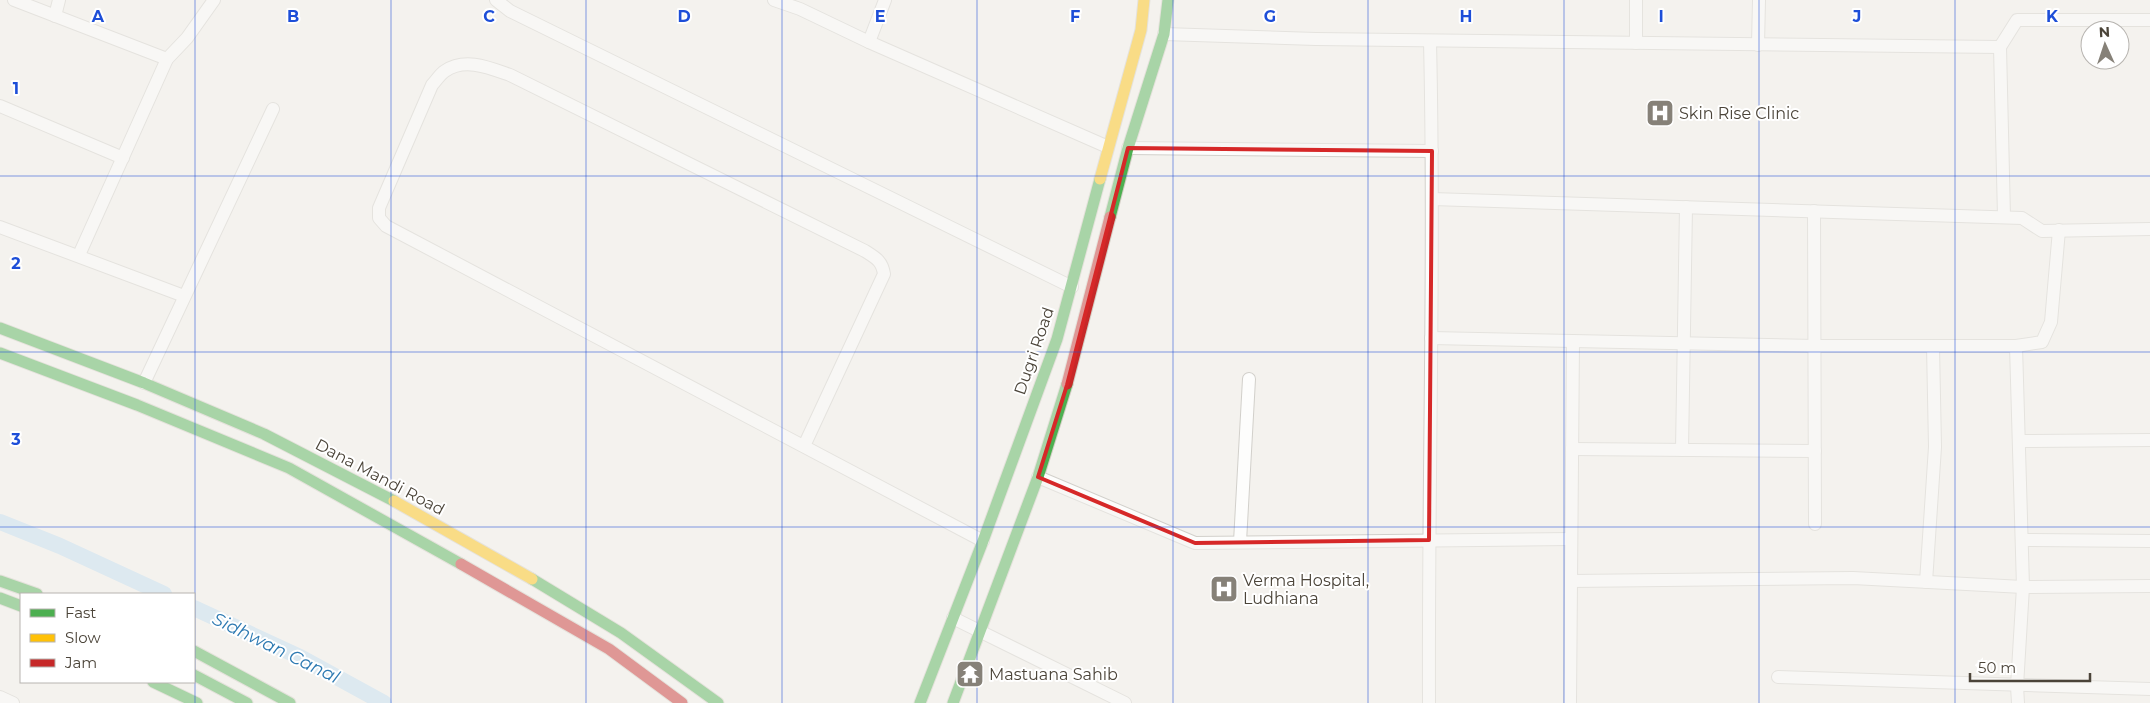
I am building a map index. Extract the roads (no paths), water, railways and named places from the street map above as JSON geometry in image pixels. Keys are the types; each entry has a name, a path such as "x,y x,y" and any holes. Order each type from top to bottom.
{"main road":[{"name":"Dugri Road","path":"920,703 983,541 1057,339 1141,30 1144,0"},
{"path":"953,703 1038,477 1067,385 1128,148 1164,34 1168,0"},
{"name":"Dana Mandi Road","path":"0,328 144,384 264,434 401,505 544,586 621,633 718,703"},
{"path":"0,353 173,420 289,468 512,592 609,649 682,703"},
{"path":"0,581 34,593"},
{"path":"0,598 20,606"},
{"path":"195,652 290,703"},
{"path":"195,676 247,703"},
{"path":"156,683 197,703"}],"street":[{"path":"14,0 167,59"},
{"path":"55,16 59,0"},
{"path":"79,255 167,59 187,38 214,0"},
{"path":"496,0 510,11 1072,287"},
{"path":"774,0 801,5 870,42 1108,147"},
{"path":"870,42 885,0"},
{"path":"1636,0 1636,43"},
{"path":"1758,44 1759,0"},
{"path":"2004,217 2000,47 2017,20 2150,20"},
{"path":"1164,34 1430,41 2000,47"},
{"path":"1430,41 1432,151 1429,540 1430,703"},
{"path":"804,446 884,274 883,265 880,261 865,251 510,76 479,64 457,66 445,71 432,86 379,208 379,218 386,226 983,541"},
{"path":"0,106 123,158"},
{"path":"144,384 273,108"},
{"path":"1128,148 1432,151"},
{"path":"1432,199 2004,217 2022,218 2042,230 2150,229"},
{"path":"1682,450 1686,207"},
{"path":"1814,211 1816,346 1815,524"},
{"path":"0,227 79,255 184,296"},
{"path":"1431,338 1816,346 2016,346 2042,342 2051,322 2059,230"},
{"path":"1570,703 1573,341"},
{"path":"1926,582 1935,447 1933,346"},
{"path":"2016,346 2023,588 2017,686 2018,703"},
{"path":"1240,542 1249,379"},
{"path":"2019,441 2150,440"},
{"path":"1572,449 1815,451"},
{"path":"1038,477 1195,543 1571,539"},
{"path":"2022,540 2150,541"},
{"path":"1571,582 1852,578 2023,588 2150,586"},
{"path":"953,618 1125,703"},
{"path":"1778,677 2150,690"},
{"path":"0,697 13,703"}],"waterway":[{"name":"Sidhwan Canal","path":"0,522 60,546 162,593"},
{"name":"Sidhwan Canal","path":"195,608 300,657 384,703"}],"place":[{"name":"Skin Rise Clinic","path":"1660,113"},
{"name":"Verma Hospital, Ludhiana","path":"1224,589"},
{"name":"Mastuana Sahib","path":"970,674"}]}
